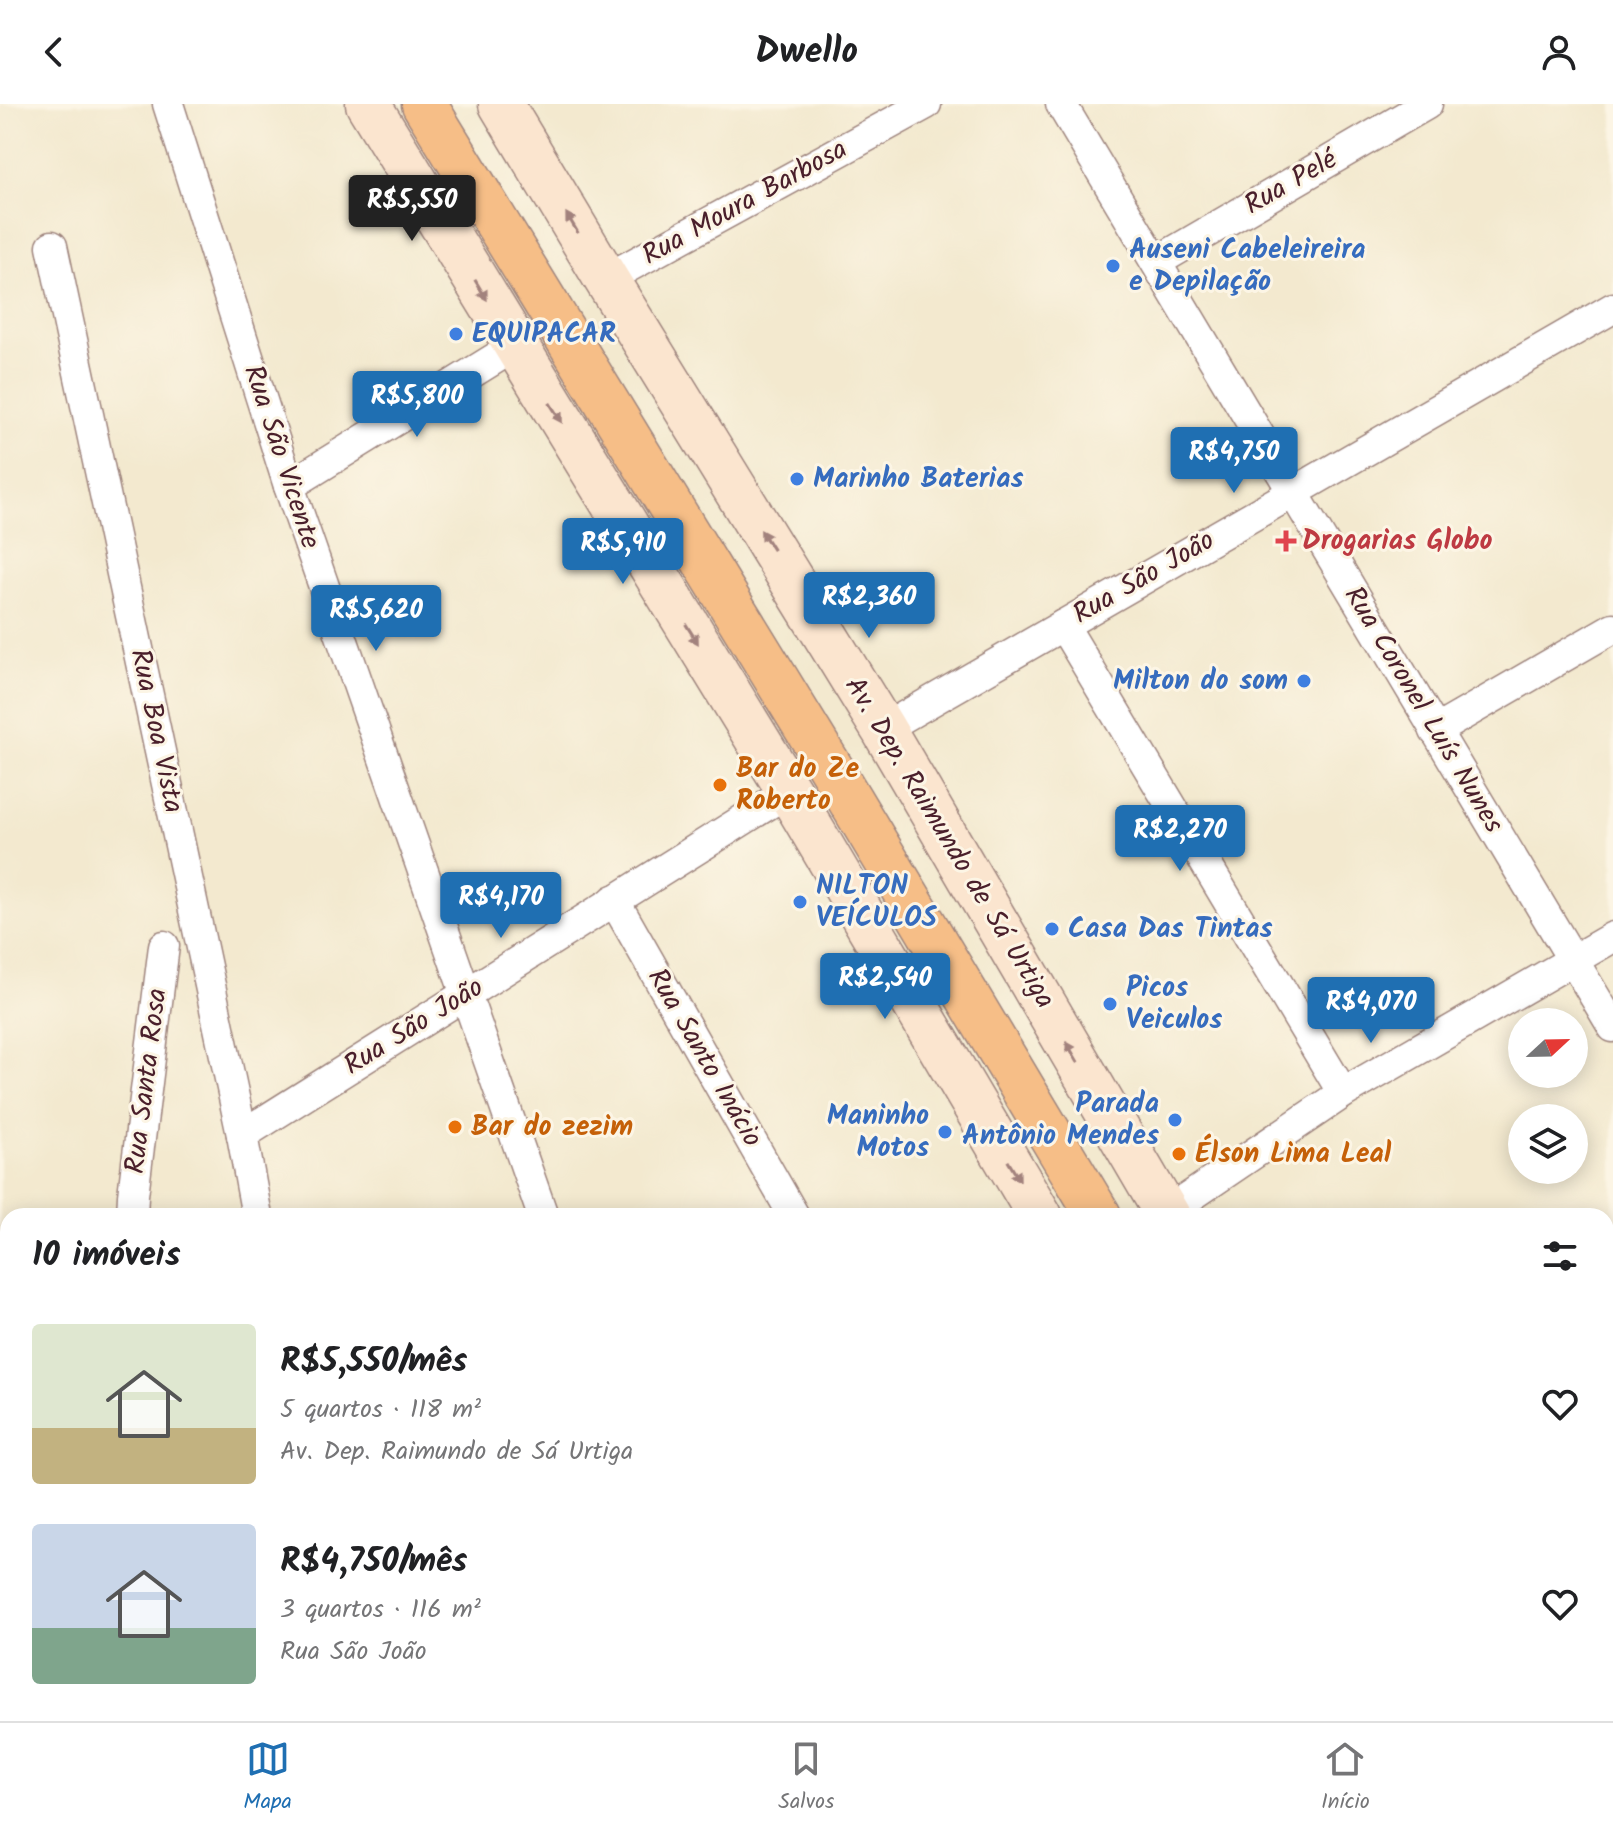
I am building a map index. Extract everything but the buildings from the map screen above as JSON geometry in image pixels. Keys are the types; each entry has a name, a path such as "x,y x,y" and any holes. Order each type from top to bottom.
{"highway":[{"path":"424,104 820,751 1094,1208"}],"main road":[{"path":"368,104 789,791 1035,1208"},
{"name":"Av. Dep. Raimundo de Sá Urtiga","path":"501,104 883,729 1163,1208"}],"street":[{"name":"Rua São Vicente","path":"168,104 289,486 540,1208"},
{"name":"Rua Moura Barbosa","path":"606,279 926,104"},
{"name":"Rua Coronel Luís Nunes","path":"1061,104 1613,1027"},
{"name":"Rua Pelé","path":"1156,262 1427,104"},
{"name":"Rua Boa Vista","path":"52,246 256,1208"},
{"name":"Rua São João","path":"883,729 1613,308"},
{"path":"289,486 515,346"},
{"path":"1063,625 1343,1093"},
{"path":"1435,731 1613,628"},
{"name":"Rua São João","path":"242,1135 789,791"},
{"name":"Rua Santo Inácio","path":"614,900 789,1208"},
{"path":"1176,1208 1343,1093 1613,937"},
{"name":"Rua Santa Rosa","path":"132,1208 164,946"}],"place":[{"name":"Auseni Cabeleireira e Depilação","path":"1113,266"},
{"name":"EQUIPACAR","path":"456,334"},
{"name":"Marinho Baterias","path":"797,479"},
{"name":"Drogarias Globo","path":"1286,541"},
{"name":"Milton do som","path":"1304,681"},
{"name":"Bar do Ze Roberto","path":"720,785"},
{"name":"NILTON VEÍCULOS","path":"800,902"},
{"name":"Casa Das Tintas","path":"1052,929"},
{"name":"Picos Veiculos","path":"1110,1004"},
{"name":"Parada Antônio Mendes","path":"1175,1120"},
{"name":"Bar do zezim","path":"455,1127"},
{"name":"Maninho Motos","path":"945,1132"},
{"name":"Élson Lima Leal","path":"1179,1154"}]}
